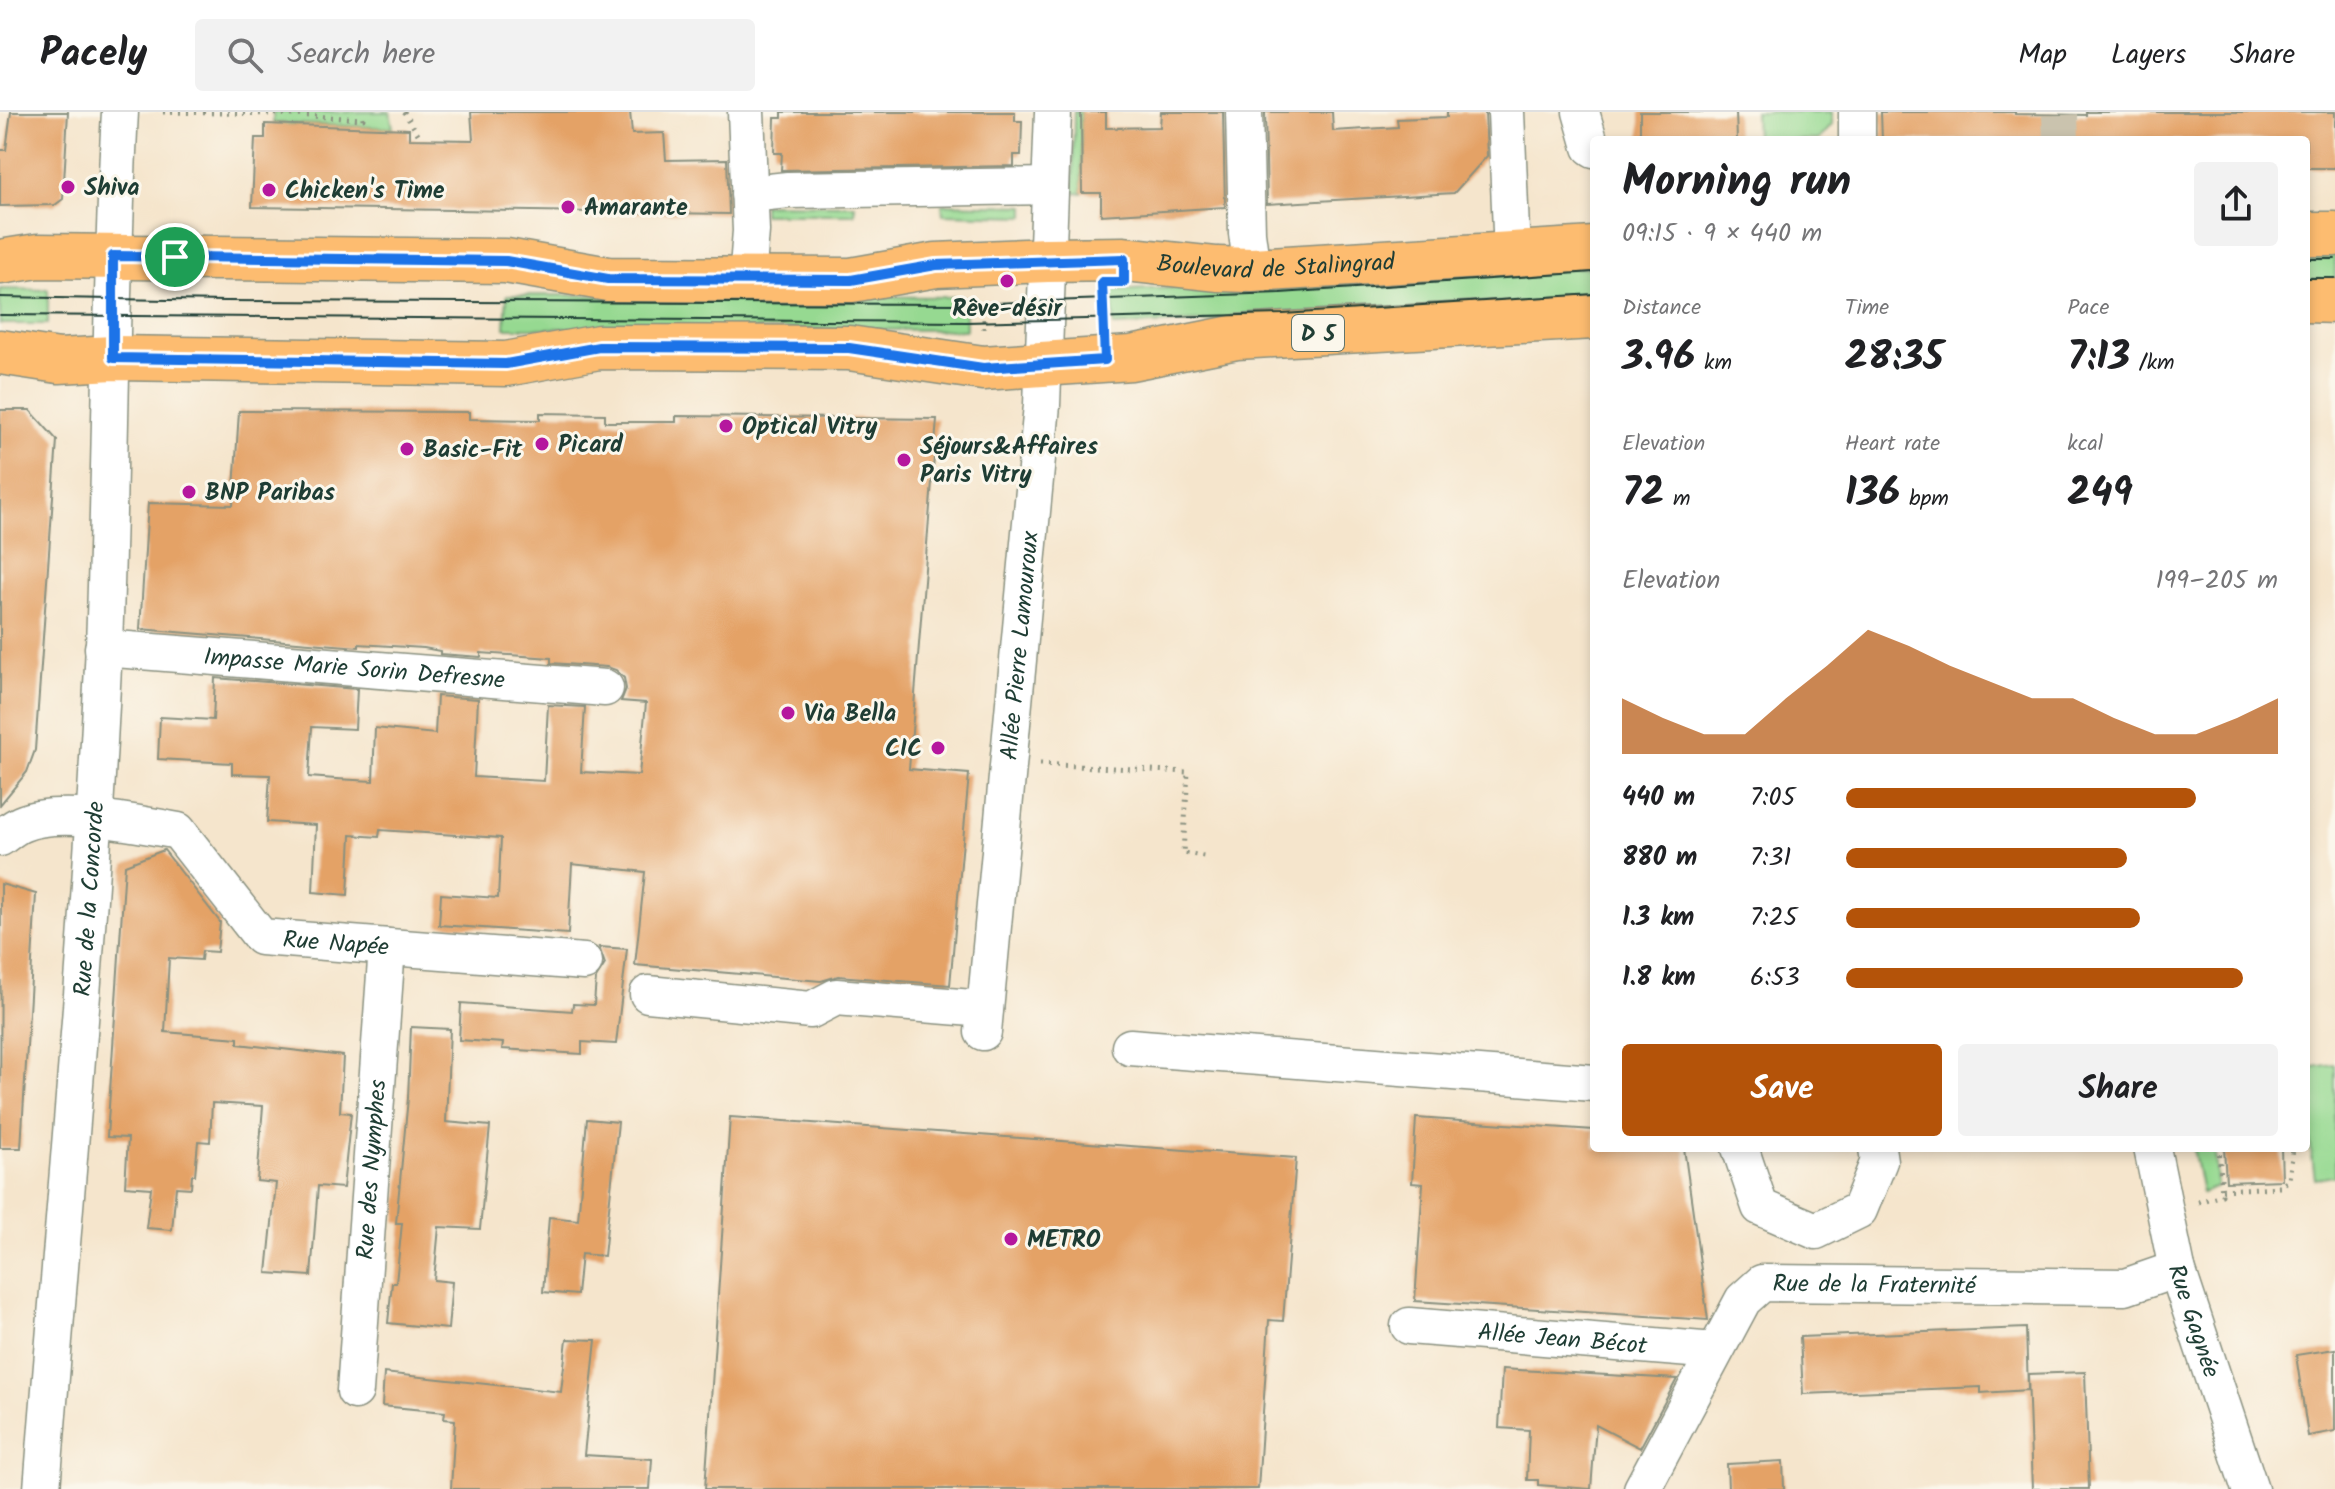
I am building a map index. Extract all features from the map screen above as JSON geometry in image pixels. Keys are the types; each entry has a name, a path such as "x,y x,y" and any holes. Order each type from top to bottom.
{"main road":[{"path":"2310,234 2335,234"},
{"name":"Boulevard de Stalingrad","path":"0,262 38,256 506,261 608,279 851,280 936,265 1047,260 1124,259 1252,270 1590,249"},
{"path":"2310,300 2335,301"},
{"name":"D 5","path":"0,352 59,361 113,358 506,364 599,347 849,348 983,368 1131,358 1237,337 1590,317"}],"street":[{"name":"Rue de la Concorde","path":"42,1489 103,648 113,358 113,256 120,112"},
{"path":"746,112 751,231 747,280"},
{"name":"Allée Pierre Lamouroux","path":"648,994 811,1010 836,997 984,1020 1042,405 1053,112"},
{"path":"1244,112 1247,233 1252,270"},
{"path":"1506,112 1512,255"},
{"path":"1581,112 1590,144"},
{"path":"1857,112 1857,136"},
{"path":"749,194 788,190 1050,186"},
{"name":"Impasse Marie Sorin Defresne","path":"103,648 605,688"},
{"name":"Rue Napée","path":"0,838 22,823 44,818 93,818 178,831 261,937 584,962"},
{"name":"Rue des Nymphes","path":"355,1391 387,947"},
{"path":"1130,1047 1590,1083"},
{"path":"1741,1152 1760,1207 1816,1231 1859,1210 1879,1161 1878,1152"},
{"name":"Rue Gagnée","path":"2153,1152 2177,1269 2250,1489"},
{"name":"Rue de la Fraternité","path":"1642,1489 1743,1300 1762,1283 2125,1287 2177,1269"},
{"name":"Allée Jean Bécot","path":"1409,1326 1715,1351"}],"path":[{"path":"163,112 275,113 363,119 362,112"},
{"path":"404,112 420,137"},
{"path":"1105,360 1102,282 1124,282 1124,259"},
{"path":"984,303 984,321"},
{"path":"1045,764 1188,772 1183,853 1204,856"},
{"path":"2198,1202 2222,1195 2219,1152"},
{"path":"2222,1190 2280,1187 2289,1180 2292,1152"}],"green space":[{"path":"273,112 390,112 393,128 273,123"},
{"path":"1074,112 1081,112 1082,193 1073,193"},
{"path":"1755,112 1832,112 1832,125 1822,136 1756,136"},
{"path":"763,204 855,205 854,214 763,214"},
{"path":"942,204 1025,206 1025,216 943,214"},
{"path":"2310,251 2335,252 2335,286 2310,286"},
{"path":"1590,267 1590,302 1114,326 1112,291"},
{"path":"0,289 48,290 48,324 0,324"},
{"path":"507,295 965,297 966,330 505,328"},
{"path":"2335,1064 2335,1176 2315,1179 2310,1141 2310,1067"},
{"path":"2194,1152 2215,1152 2217,1187 2202,1193"}],"building":[{"path":"11,112 68,112 63,199 55,205 0,206 0,150 6,150"},
{"path":"471,112 630,112 632,134 664,133 666,160 727,159 729,214 252,207 255,138 265,138 265,124 409,129 409,139 473,140"},
{"path":"782,112 1015,112 1015,121 1022,121 1021,155 1014,155 1014,166 781,170 782,153 774,153 775,118 782,118"},
{"path":"1081,112 1106,112 1106,128 1160,127 1161,112 1223,112 1225,207 1101,215 1101,193 1082,193"},
{"path":"1265,112 1332,112 1333,131 1398,127 1397,119 1447,117 1447,112 1485,112 1487,156 1454,193 1267,204"},
{"path":"1640,112 1736,112 1737,136 1640,136"},
{"path":"1881,112 2086,115 2086,112 2335,112 2335,168 2310,168 2310,136 1882,136"},
{"path":"0,410 30,410 57,440 35,750 27,772 0,805"},
{"name":"Via Bella","path":"239,411 469,412 469,419 540,420 540,413 605,414 605,422 676,422 676,416 937,419 909,769 969,774 950,985 838,976 821,981 635,965 645,872 572,864 568,934 439,925 441,894 498,898 501,838 380,830 379,837 351,835 348,895 313,892 316,825 267,822 270,775 232,774 232,763 158,759 160,717 213,720 215,678 357,689 355,729 312,727 309,777 336,779 373,781 375,728 435,734 437,696 478,699 474,777 544,781 548,705 585,707 581,772 639,775 646,703 621,701 626,689 624,678 616,670 551,663 551,658 481,653 481,657 440,654 440,651 424,648 359,644 359,647 140,629 148,503 233,505"},
{"path":"164,850 220,922 217,952 202,951 201,960 169,958 165,1032 238,1038 238,1044 343,1056 340,1112 351,1113 343,1188 318,1186 311,1276 267,1273 276,1183 257,1181 263,1106 212,1103 210,1142 198,1141 191,1188 176,1187 172,1230 146,1228 151,1188 125,1186 128,1138 107,1137 125,865"},
{"path":"1,884 36,894 21,1148 0,1148"},
{"path":"599,947 627,949 616,1044 582,1042 582,1054 502,1049 503,1043 459,1040 461,1003 572,1011 573,1004 594,1005 596,978 605,964"},
{"path":"411,1027 450,1029 446,1122 490,1126 480,1229 439,1227 434,1280 452,1282 448,1329 388,1323 402,1223 396,1223 408,1098"},
{"name":"METRO","path":"730,1117 1296,1158 1283,1321 1269,1320 1258,1489 705,1489"},
{"path":"1416,1118 1590,1130 1590,1152 1685,1152 1708,1320 1415,1301 1423,1184 1412,1183"},
{"path":"587,1119 618,1122 604,1256 581,1254 577,1295 543,1292 549,1217 578,1220"},
{"path":"2224,1152 2281,1152 2282,1180 2226,1182"},
{"path":"2026,1328 2028,1390 1981,1393 1981,1387 1803,1394 1800,1337"},
{"path":"567,1339 596,1340 584,1455 652,1459 650,1489 451,1489 455,1420 444,1419 445,1412 382,1406 384,1373 561,1392"},
{"path":"2335,1349 2335,1431 2308,1436 2296,1355"},
{"path":"1502,1369 1677,1379 1640,1448 1596,1425 1591,1489 1538,1485 1538,1480 1527,1480 1529,1430 1499,1428"},
{"path":"2085,1372 2089,1489 2032,1489 2028,1374"},
{"path":"1783,1461 1784,1489 1728,1489 1727,1464"}],"tunnel":[{"path":"2060,115 2061,136"}],"tram line":[{"path":"2310,259 2335,259"},
{"path":"0,297 966,304 1280,293 1590,272"},
{"path":"2310,278 2335,278"},
{"path":"0,315 967,322 1283,314 1590,294"}],"place":[{"name":"Shiva","path":"68,187"},
{"name":"Chicken's Time","path":"269,190"},
{"name":"Amarante","path":"568,207"},
{"name":"Rêve-désir","path":"1007,281"},
{"name":"Optical Vitry","path":"726,426"},
{"name":"Picard","path":"542,444"},
{"name":"Basic-Fit","path":"407,449"},
{"name":"Séjours&Affaires Paris Vitry","path":"904,460"},
{"name":"BNP Paribas","path":"189,492"},
{"name":"Via Bella","path":"788,713"},
{"name":"CIC","path":"938,748"},
{"name":"METRO","path":"1011,1239"}],"route":[{"path":"113,256 175,257 506,261 608,279 851,280 936,265 1124,259 1124,282 1102,282 1105,360 983,368 849,348 599,347 506,364 113,358 113,256"}]}
